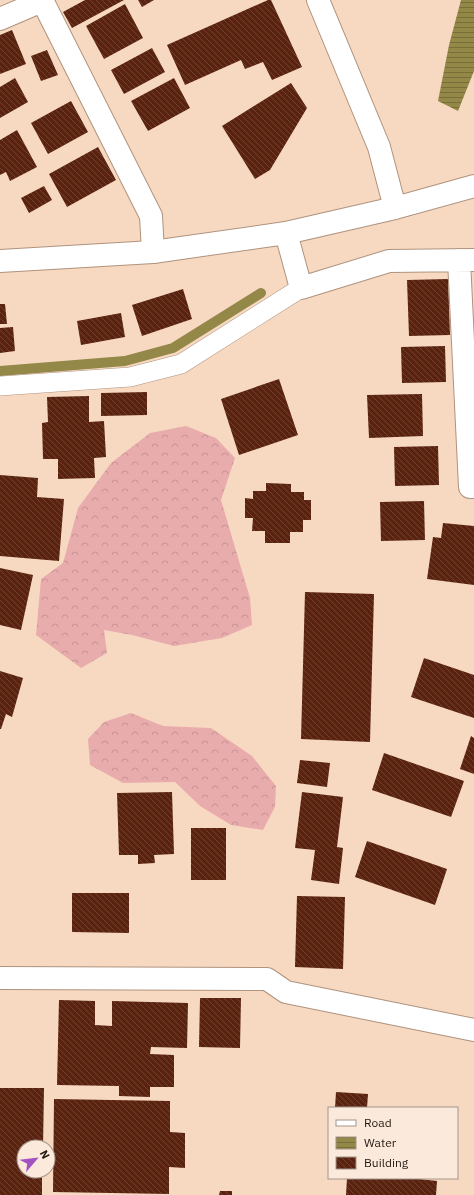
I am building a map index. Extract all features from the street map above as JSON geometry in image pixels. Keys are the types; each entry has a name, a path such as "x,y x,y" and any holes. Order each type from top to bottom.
{"street":[{"path":"0,19 42,0 151,216 153,252"},
{"path":"318,0 379,147 395,208"},
{"path":"0,261 153,252 286,233 395,208 474,186"},
{"path":"286,233 301,288 389,261 467,260 470,487 474,487"},
{"path":"0,978 267,979 286,992 474,1030"}],"lane":[{"path":"0,386 130,377 181,364 301,288"}],"green space":[{"path":"186,426 216,438 235,458 221,500 250,598 252,625 222,638 174,646 132,635 104,630 107,653 81,668 36,635 41,579 63,563 78,508 111,463 150,433"},
{"path":"131,713 163,726 211,728 252,756 276,786 275,807 263,830 231,825 200,806 175,782 123,783 90,765 88,739 104,722"}],"water":[{"path":"461,0 474,0 474,71 458,111 438,101 449,45"}],"building":[{"path":"85,0 124,0 72,28 63,12"},
{"path":"138,0 154,0 142,7"},
{"path":"271,0 302,67 272,80 263,62 245,69 241,60 185,85 167,45"},
{"path":"125,4 143,38 104,59 86,26"},
{"path":"12,30 26,64 0,74 0,35"},
{"path":"152,48 165,72 124,94 111,70"},
{"path":"47,50 58,75 41,81 31,56"},
{"path":"15,78 28,102 0,118 0,87"},
{"path":"174,78 190,108 148,131 131,101"},
{"path":"291,83 307,108 270,170 255,179 222,126"},
{"path":"71,101 88,132 48,154 31,123"},
{"path":"17,130 37,167 10,181 6,172 0,175 0,140"},
{"path":"98,147 116,180 67,207 49,174"},
{"path":"44,186 52,200 29,213 21,198"},
{"path":"448,279 450,335 409,336 407,280"},
{"path":"183,289 192,319 142,336 132,305"},
{"path":"0,304 5,304 7,324 0,324"},
{"path":"121,313 125,337 81,345 77,321"},
{"path":"13,327 15,351 0,353 0,328"},
{"path":"445,346 446,382 402,383 401,347"},
{"path":"279,379 298,435 239,455 221,399"},
{"path":"147,392 147,415 101,416 101,393"},
{"path":"422,394 423,436 369,438 367,395"},
{"path":"89,396 89,422 104,421 106,457 94,458 95,478 58,479 58,459 43,459 42,423 48,422 47,397"},
{"path":"438,446 439,485 395,486 394,447"},
{"path":"0,475 38,478 37,497 64,499 59,561 0,556"},
{"path":"266,483 291,484 291,492 304,492 304,500 311,500 311,520 303,520 303,532 290,532 290,543 265,543 265,531 252,531 253,518 245,518 245,498 253,499 253,491 266,491"},
{"path":"424,501 425,540 381,541 380,502"},
{"path":"443,523 474,526 474,585 427,579 433,537 441,538"},
{"path":"0,568 33,575 21,630 0,625"},
{"path":"305,592 374,594 370,742 301,739"},
{"path":"424,658 474,675 474,718 411,697"},
{"path":"0,671 23,678 12,717 6,714 1,729 0,729"},
{"path":"471,736 474,738 474,774 460,769"},
{"path":"384,753 464,781 451,817 372,790"},
{"path":"300,760 330,763 327,787 297,783"},
{"path":"172,792 174,854 154,855 155,863 138,864 138,855 119,855 117,793"},
{"path":"302,792 343,797 337,847 343,848 339,884 311,880 315,850 295,848"},
{"path":"191,828 226,828 226,880 191,880"},
{"path":"367,841 447,869 435,905 355,877"},
{"path":"72,893 129,893 129,933 72,932"},
{"path":"297,896 345,897 343,969 295,967"},
{"path":"200,998 241,998 240,1048 199,1047"},
{"path":"59,1000 95,1001 95,1025 112,1026 112,1001 188,1003 187,1048 151,1047 150,1054 174,1055 174,1087 150,1087 150,1097 119,1096 119,1086 57,1085"},
{"path":"0,1088 44,1088 43,1139 16,1139 16,1179 42,1179 42,1195 0,1195"},
{"path":"336,1092 368,1094 367,1107 335,1107"},
{"path":"54,1099 170,1101 170,1132 185,1133 185,1168 169,1167 169,1194 53,1192 53,1179 56,1179 56,1139 54,1139"},
{"path":"347,1179 419,1179 437,1181 436,1195 346,1195"},
{"path":"220,1191 232,1191 232,1195 219,1195"}],"waterway":[{"path":"0,371 125,361 173,348 261,293"}]}
